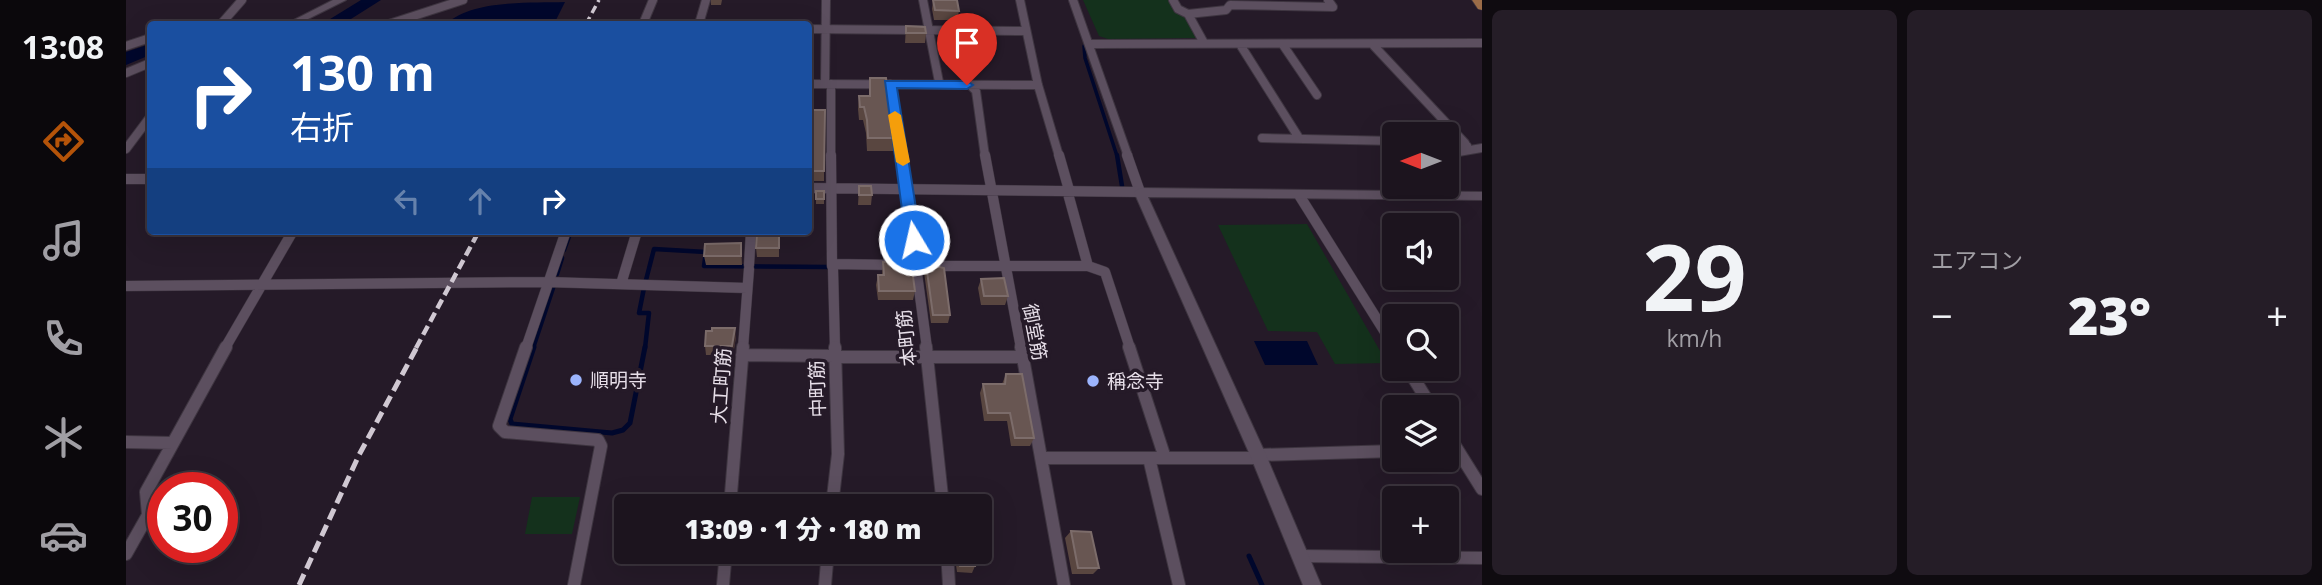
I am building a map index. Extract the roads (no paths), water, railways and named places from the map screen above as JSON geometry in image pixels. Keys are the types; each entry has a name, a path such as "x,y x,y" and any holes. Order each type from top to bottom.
{"highway":[{"path":"1478,0 1482,6"}],"street":[{"path":"224,21 242,0"},
{"path":"297,21 341,0"},
{"path":"398,21 463,0"},
{"path":"644,21 653,0"},
{"path":"700,21 706,0"},
{"name":"中町筋","path":"826,0 838,454 833,494"},
{"path":"923,0 939,82"},
{"path":"1020,0 1038,85 1088,266"},
{"path":"1073,0 1091,44 1133,180 1258,456 1312,585"},
{"path":"1173,0 1178,9 1188,14 1226,10 1230,5 1333,7 1328,0"},
{"path":"426,21 434,9"},
{"path":"1188,14 1204,43"},
{"path":"812,30 1026,31"},
{"path":"126,46 147,39"},
{"path":"1091,44 1374,46 1482,43"},
{"path":"1283,45 1317,95"},
{"path":"1241,46 1299,138"},
{"path":"1374,46 1467,146"},
{"path":"126,73 147,64"},
{"path":"812,84 939,82 972,87 1038,85"},
{"name":"本町筋","path":"890,84 918,266 942,494"},
{"name":"御堂筋","path":"972,87 976,91 989,188 1043,458 1064,585"},
{"path":"126,149 147,121"},
{"path":"1262,138 1382,141"},
{"path":"1460,145 1482,148"},
{"path":"1460,149 1467,146"},
{"path":"126,179 147,179"},
{"path":"812,188 989,188 1299,195 1382,192"},
{"path":"1299,195 1382,328"},
{"path":"1460,195 1482,196"},
{"path":"126,554 148,515 146,492 260,284 291,235"},
{"path":"565,235 499,426 505,432 598,440 601,446 574,585"},
{"path":"621,284 636,235"},
{"name":"大工町筋","path":"731,494 751,235"},
{"path":"832,266 1088,266 1105,272 1165,458"},
{"path":"126,286 547,282 747,288"},
{"path":"742,355 1022,357"},
{"path":"126,442 173,443"},
{"path":"1043,458 1165,458 1382,451"},
{"path":"1149,458 1179,585"},
{"path":"1459,458 1482,487"},
{"path":"1300,556 1482,558"},
{"path":"723,585 725,564"},
{"path":"825,585 827,564"},
{"path":"948,564 949,585"}],"water":[{"path":"565,2 556,21 450,21 457,16 486,7"},
{"path":"1254,341 1307,341 1318,365 1265,365"}],"waterway":[{"path":"336,21 373,0"},
{"path":"1084,46 1085,58 1117,156"},
{"path":"126,59 147,50"},
{"path":"1117,155 1122,186"},
{"path":"564,250 570,235"},
{"path":"646,280 654,249 706,252 704,266 830,267"},
{"path":"557,274 562,258"},
{"path":"533,348 553,288"},
{"path":"644,288 639,313 649,313 645,348"},
{"path":"534,347 510,419 512,424 612,433 623,430 630,423 645,347"},
{"path":"1249,556 1262,585"}],"railway":[{"path":"588,21 599,0"},
{"path":"416,348 477,235"},
{"path":"299,585 359,455 417,347"}],"place":[{"name":"順明寺","path":"576,380"},
{"name":"稱念寺","path":"1093,381"}]}
